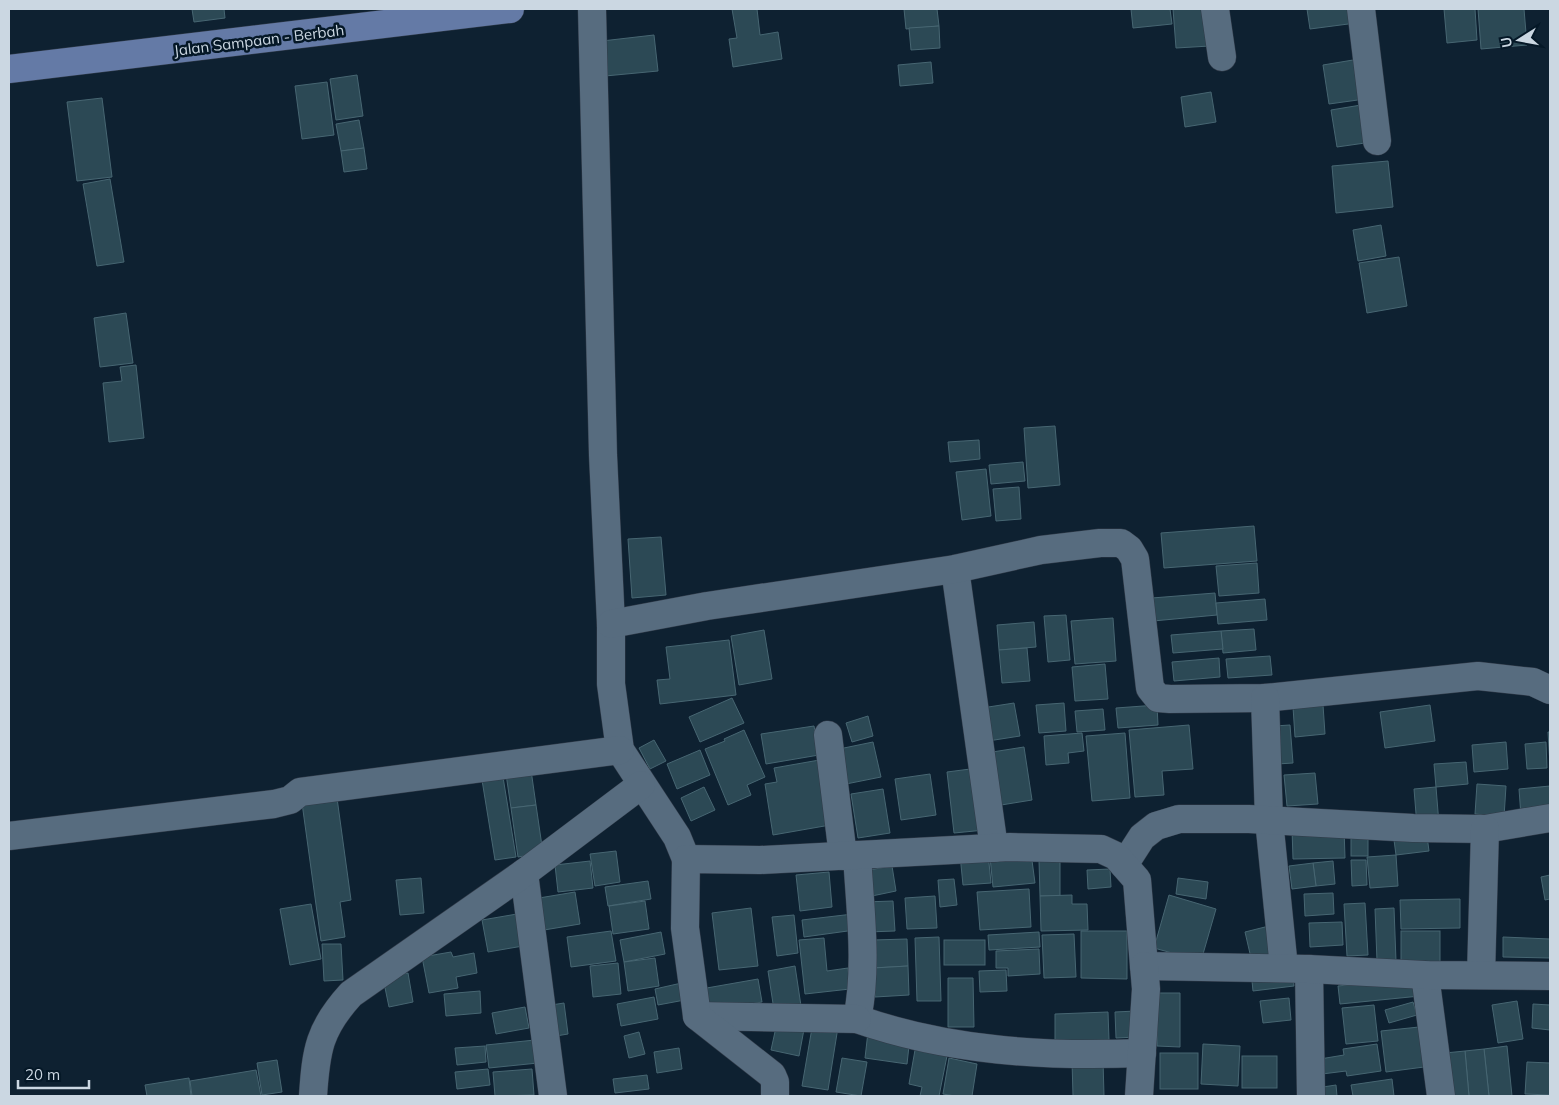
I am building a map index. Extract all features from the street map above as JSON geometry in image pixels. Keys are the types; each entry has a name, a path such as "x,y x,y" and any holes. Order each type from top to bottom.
{"main road":[{"name":"Jalan Sampaan - Berbah","path":"9,69 510,9"}],"street":[{"path":"592,9 603,455 611,624 611,684 620,750 641,785 677,837 686,859 685,928 697,1016 772,1075 775,1082 776,1096"},
{"path":"1215,9 1222,57"},
{"path":"1361,9 1378,141"},
{"path":"611,624 707,606 955,569 1041,550 1100,543 1121,543 1129,549 1135,559 1150,688 1158,698 1264,698 1478,676 1533,682 1550,690"},
{"path":"955,569 994,848"},
{"path":"1264,698 1268,820 1296,968 1311,1096"},
{"path":"828,735 850,855 861,938 862,997 857,1019"},
{"path":"9,836 274,804 290,800 300,792 620,750"},
{"path":"313,1096 316,1065 326,1027 351,994 524,873 641,785"},
{"path":"1124,865 1142,836 1156,826 1179,819 1268,820 1413,828 1485,829 1550,818"},
{"path":"1481,975 1485,829"},
{"path":"686,859 760,860 994,848 1100,849 1116,856 1137,880 1146,989 1139,1096"},
{"path":"524,873 554,1096"},
{"path":"1144,966 1296,968 1424,975 1550,976"},
{"path":"1424,975 1441,1096"},
{"path":"697,1016 857,1019 914,1036 984,1049 1098,1055 1142,1053"}],"building":[{"path":"192,9 224,9 225,18 194,22"},
{"path":"732,9 757,9 760,35 778,32 782,59 733,67 729,39 737,38"},
{"path":"904,9 937,9 939,26 906,29"},
{"path":"1131,9 1170,9 1172,24 1133,28"},
{"path":"1173,9 1208,9 1210,46 1176,48"},
{"path":"1307,9 1354,9 1356,23 1310,29"},
{"path":"1444,9 1475,9 1477,40 1447,43"},
{"path":"1478,9 1524,9 1527,45 1481,49"},
{"path":"939,26 940,48 911,50 909,28"},
{"path":"654,35 658,71 605,76 602,41"},
{"path":"1359,59 1365,99 1329,104 1323,65"},
{"path":"931,62 933,83 900,86 898,65"},
{"path":"357,75 363,116 336,120 330,79"},
{"path":"327,82 334,135 302,139 295,86"},
{"path":"1211,92 1216,122 1185,127 1181,97"},
{"path":"102,98 112,177 77,181 67,102"},
{"path":"1367,104 1372,142 1337,147 1331,110"},
{"path":"359,120 364,148 341,151 336,124"},
{"path":"364,148 367,169 344,172 341,151"},
{"path":"1388,161 1393,207 1336,213 1332,166"},
{"path":"110,179 124,262 97,266 83,184"},
{"path":"1381,225 1386,256 1358,261 1353,230"},
{"path":"1399,257 1407,306 1367,313 1359,263"},
{"path":"126,313 133,363 100,367 94,318"},
{"path":"136,365 144,438 109,442 103,383 122,381 120,367"},
{"path":"1055,426 1060,485 1028,488 1024,428"},
{"path":"979,440 980,459 950,462 948,442"},
{"path":"1023,462 1025,481 991,484 989,465"},
{"path":"986,469 991,516 962,520 956,472"},
{"path":"1019,487 1021,519 996,521 993,489"},
{"path":"1254,526 1257,561 1164,568 1161,533"},
{"path":"661,537 666,595 632,598 628,539"},
{"path":"1257,563 1259,593 1219,596 1216,566"},
{"path":"1215,593 1217,615 1153,621 1152,598"},
{"path":"1265,599 1267,620 1218,624 1216,603"},
{"path":"1066,615 1070,660 1048,662 1044,616"},
{"path":"1113,618 1116,661 1075,664 1071,621"},
{"path":"1034,622 1036,647 999,650 997,625"},
{"path":"1254,629 1256,650 1223,653 1221,631"},
{"path":"764,630 772,679 739,685 731,636"},
{"path":"1221,631 1223,649 1173,653 1171,635"},
{"path":"729,640 736,695 660,704 657,680 670,679 666,647"},
{"path":"1027,648 1030,681 1002,683 999,650"},
{"path":"1270,656 1272,675 1228,678 1226,659"},
{"path":"1219,658 1220,677 1174,681 1172,662"},
{"path":"1105,664 1108,699 1075,701 1072,667"},
{"path":"732,698 744,723 700,742 689,717"},
{"path":"1014,703 1020,736 988,741 982,708"},
{"path":"1064,703 1066,731 1039,733 1036,705"},
{"path":"1157,705 1158,725 1118,728 1116,708"},
{"path":"1323,705 1325,734 1295,737 1293,707"},
{"path":"1430,705 1435,741 1385,748 1380,712"},
{"path":"1103,709 1105,730 1077,732 1075,711"},
{"path":"868,716 873,736 852,742 846,723"},
{"path":"1189,725 1193,769 1162,771 1164,795 1135,797 1129,730"},
{"path":"1290,725 1293,763 1277,764 1274,726"},
{"path":"814,726 819,755 766,764 761,734"},
{"path":"744,730 765,777 747,785 751,795 728,805 705,749 725,741 724,739"},
{"path":"1548,732 1550,732 1550,765"},
{"path":"1082,733 1084,751 1068,753 1069,763 1046,765 1044,736"},
{"path":"1125,733 1130,798 1092,801 1086,736"},
{"path":"654,740 666,761 650,769 639,748"},
{"path":"873,742 881,777 846,784 839,749"},
{"path":"1506,742 1508,769 1474,772 1472,745"},
{"path":"1546,742 1547,768 1527,769 1525,744"},
{"path":"1024,747 1032,800 995,806 986,753"},
{"path":"700,750 710,775 677,789 667,764"},
{"path":"825,759 836,824 773,835 765,784 777,782 774,768"},
{"path":"1466,762 1468,784 1436,787 1434,764"},
{"path":"978,768 985,830 954,833 947,772"},
{"path":"531,770 536,805 511,808 506,774"},
{"path":"1315,773 1318,804 1287,806 1284,775"},
{"path":"930,774 936,815 901,820 895,779"},
{"path":"503,777 516,857 495,860 482,780"},
{"path":"1477,784 1506,786 1504,817 1475,814"},
{"path":"1550,786 1550,814 1521,816 1519,789"},
{"path":"704,787 715,810 691,821 681,798"},
{"path":"1436,787 1439,824 1417,826 1414,789"},
{"path":"883,789 890,833 858,838 851,794"},
{"path":"337,798 351,900 340,902 345,937 321,941 302,803"},
{"path":"536,805 543,853 518,857 511,808"},
{"path":"1344,828 1345,858 1293,859 1292,829"},
{"path":"1351,828 1368,828 1368,856 1351,856"},
{"path":"1427,836 1429,851 1396,855 1394,840"},
{"path":"616,851 620,882 595,886 590,854"},
{"path":"988,853 991,883 963,885 960,855"},
{"path":"1031,853 1035,883 993,887 990,857"},
{"path":"1396,855 1398,886 1370,888 1367,857"},
{"path":"1039,860 1060,860 1060,896 1040,896"},
{"path":"1351,860 1366,860 1367,885 1352,886"},
{"path":"590,861 593,888 558,892 555,865"},
{"path":"1333,861 1335,884 1316,886 1313,863"},
{"path":"1313,863 1316,886 1292,889 1289,866"},
{"path":"892,866 896,891 867,897 863,871"},
{"path":"1110,869 1111,887 1088,889 1087,870"},
{"path":"829,872 832,907 800,911 796,875"},
{"path":"1550,875 1550,899 1545,900 1541,877"},
{"path":"421,878 424,913 400,915 396,880"},
{"path":"1178,878 1208,882 1206,899 1176,894"},
{"path":"954,879 957,905 940,907 938,880"},
{"path":"648,881 651,899 608,906 605,887"},
{"path":"1029,889 1031,927 980,930 977,892"},
{"path":"575,892 580,924 544,930 539,898"},
{"path":"1333,893 1334,914 1305,916 1304,894"},
{"path":"1072,895 1072,904 1087,904 1088,930 1041,931 1040,896"},
{"path":"1169,895 1216,909 1201,961 1154,948"},
{"path":"935,896 937,928 907,929 905,898"},
{"path":"1460,899 1460,928 1401,929 1400,900"},
{"path":"645,901 649,929 613,934 609,906"},
{"path":"893,901 895,931 867,932 864,902"},
{"path":"1365,903 1368,955 1347,956 1344,904"},
{"path":"311,904 321,959 290,965 280,909"},
{"path":"751,908 758,966 719,970 712,913"},
{"path":"1394,908 1396,961 1377,961 1375,909"},
{"path":"517,914 523,946 488,952 482,920"},
{"path":"853,914 855,930 804,937 802,920"},
{"path":"794,915 798,953 777,956 772,917"},
{"path":"1342,922 1343,945 1310,947 1309,923"},
{"path":"1269,926 1275,953 1251,958 1245,932"},
{"path":"611,931 616,961 571,967 567,937"},
{"path":"1081,931 1127,931 1127,979 1081,978"},
{"path":"1401,931 1440,931 1440,966 1401,966"},
{"path":"661,932 665,954 624,962 620,940"},
{"path":"1039,932 1040,947 989,950 988,935"},
{"path":"1074,934 1076,977 1044,978 1042,935"},
{"path":"939,937 941,1001 917,1001 915,938"},
{"path":"1503,937 1550,939 1550,958 1503,957"},
{"path":"824,938 827,971 848,968 850,989 805,994 799,940"},
{"path":"907,939 908,966 873,968 873,940"},
{"path":"944,940 985,940 985,965 944,965"},
{"path":"322,944 341,944 343,980 324,981"},
{"path":"1039,949 1040,974 1008,976 1008,968 996,968 996,951"},
{"path":"451,952 453,957 474,953 477,973 456,977 458,988 429,993 422,957"},
{"path":"655,958 659,986 628,991 624,962"},
{"path":"618,963 621,994 593,997 590,966"},
{"path":"795,966 801,1006 774,1010 768,971"},
{"path":"908,966 909,995 875,997 873,968"},
{"path":"1006,970 1007,991 980,992 979,971"},
{"path":"408,973 413,1002 389,1007 383,978"},
{"path":"1293,977 1294,986 1253,991 1252,981"},
{"path":"1419,977 1420,996 1340,1004 1338,986"},
{"path":"948,978 973,978 974,1027 948,1027"},
{"path":"758,979 762,1002 705,1012 701,989"},
{"path":"686,982 690,999 658,1005 655,989"},
{"path":"480,991 481,1013 446,1016 444,994"},
{"path":"1157,993 1180,993 1180,1047 1157,1046"},
{"path":"654,997 658,1019 621,1026 617,1004"},
{"path":"1289,998 1291,1020 1263,1023 1260,1001"},
{"path":"1517,1001 1523,1039 1498,1043 1492,1005"},
{"path":"1413,1002 1417,1015 1389,1023 1385,1010"},
{"path":"564,1003 568,1034 550,1037 545,1006"},
{"path":"1533,1004 1550,1005 1550,1030 1532,1028"},
{"path":"1374,1005 1378,1041 1346,1044 1342,1008"},
{"path":"525,1007 529,1028 496,1034 492,1013"},
{"path":"1136,1011 1137,1037 1116,1038 1115,1012"},
{"path":"1108,1012 1109,1040 1055,1041 1055,1014"},
{"path":"778,1018 805,1024 799,1056 771,1050"},
{"path":"813,1022 838,1027 828,1090 802,1086"},
{"path":"1419,1027 1424,1067 1386,1072 1381,1031"},
{"path":"639,1032 645,1054 629,1058 624,1036"},
{"path":"868,1032 910,1037 907,1064 865,1058"},
{"path":"535,1040 538,1063 489,1068 486,1045"},
{"path":"1203,1044 1240,1046 1238,1086 1201,1084"},
{"path":"1377,1044 1381,1071 1347,1076 1346,1071 1322,1074 1320,1059 1344,1055 1343,1049"},
{"path":"485,1046 486,1062 457,1065 455,1048"},
{"path":"1507,1046 1512,1096 1489,1096 1484,1049"},
{"path":"679,1048 682,1069 657,1073 654,1052"},
{"path":"1484,1049 1489,1096 1469,1096 1465,1051"},
{"path":"915,1050 947,1056 939,1096 920,1096 922,1087 909,1084"},
{"path":"1465,1051 1469,1096 1450,1096 1445,1053"},
{"path":"1160,1053 1198,1053 1198,1089 1160,1089"},
{"path":"1242,1056 1277,1056 1277,1088 1242,1088"},
{"path":"842,1058 867,1062 861,1096 836,1092"},
{"path":"949,1058 977,1064 972,1096 943,1094"},
{"path":"277,1060 282,1092 262,1095 257,1063"},
{"path":"1103,1060 1104,1096 1073,1096 1072,1061"},
{"path":"1527,1062 1550,1063 1550,1095 1525,1094"},
{"path":"488,1069 490,1085 457,1089 455,1072"},
{"path":"532,1069 534,1095 495,1096 493,1072"},
{"path":"256,1070 261,1096 192,1096 190,1081"},
{"path":"647,1075 649,1089 615,1093 613,1079"},
{"path":"189,1078 191,1096 147,1096 145,1085"},
{"path":"1392,1079 1394,1096 1353,1096 1351,1085"},
{"path":"1336,1085 1337,1096 1317,1096 1316,1088"}]}
